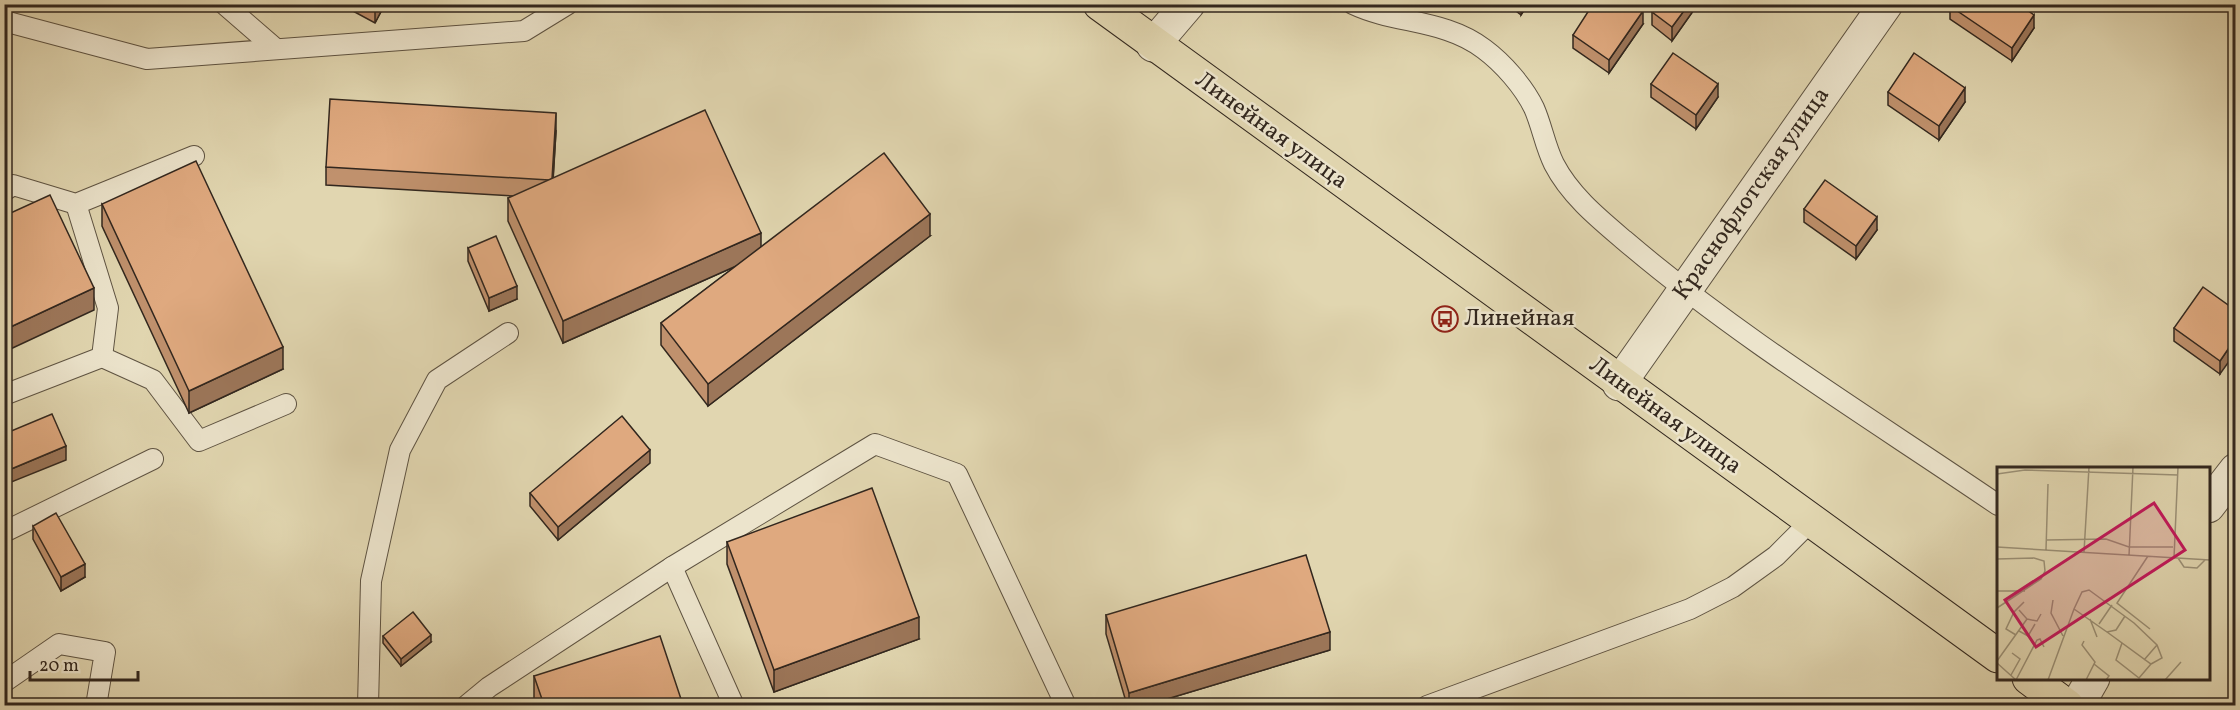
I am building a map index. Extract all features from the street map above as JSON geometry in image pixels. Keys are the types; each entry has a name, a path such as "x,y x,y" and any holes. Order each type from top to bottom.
{"main road":[{"name":"Линейная улица","path":"1100,4 1619,384 1997,656"},
{"path":"2032,680 2067,705"}],"street":[{"path":"1153,45 1188,4"},
{"name":"Краснофлотская улица","path":"1619,384 1886,4"},
{"path":"2210,503 2235,470"},
{"path":"2077,705 2092,680"}],"lane":[{"path":"224,4 276,50"},
{"path":"4,21 147,59 524,32 568,4"},
{"path":"1353,4 1375,15 1408,19 1446,29 1484,49 1511,76 1534,107 1554,164 1586,207 1683,291 1997,504"},
{"path":"4,191 13,185 76,204 194,156"},
{"path":"76,204 108,308 102,357"},
{"path":"368,705 371,581 400,450 437,380 508,333"},
{"path":"4,395 102,357 153,380 199,441 286,404"},
{"path":"466,705 489,687 672,567 875,444 957,474 1066,705"},
{"path":"4,532 153,459"},
{"path":"1427,705 1690,609 1733,587 1776,556 1811,521"},
{"path":"672,567 734,705"},
{"path":"4,682 59,644 105,652 96,705"}],"building":[{"path":"1593,4 1634,4 1643,11 1609,60 1573,35"},
{"path":"1657,4 1689,4 1672,27 1652,12"},
{"path":"1951,4 2018,4 2034,15 2012,48 1950,6"},
{"path":"1673,53 1718,84 1696,115 1651,84"},
{"path":"1914,53 1965,88 1939,126 1888,92"},
{"path":"330,99 556,113 552,179 326,167"},
{"path":"705,110 761,233 563,321 508,198"},
{"path":"884,153 930,214 708,384 661,323"},
{"path":"196,161 283,347 189,391 102,204"},
{"path":"1825,180 1877,217 1856,246 1804,209"},
{"path":"50,195 94,288 4,330 4,216"},
{"path":"496,236 517,286 489,298 468,248"},
{"path":"2203,287 2235,310 2235,339 2220,361 2174,328"},
{"path":"52,414 66,446 4,472 4,434"},
{"path":"622,416 650,450 558,527 530,493"},
{"path":"872,488 919,617 774,670 727,542"},
{"path":"56,513 85,564 61,577 33,526"},
{"path":"1306,555 1330,632 1129,693 1106,615"},
{"path":"413,612 431,635 401,659 383,636"},
{"path":"660,636 683,705 544,705 534,676"}],"place":[{"name":"Линейная","path":"1445,319"}]}
